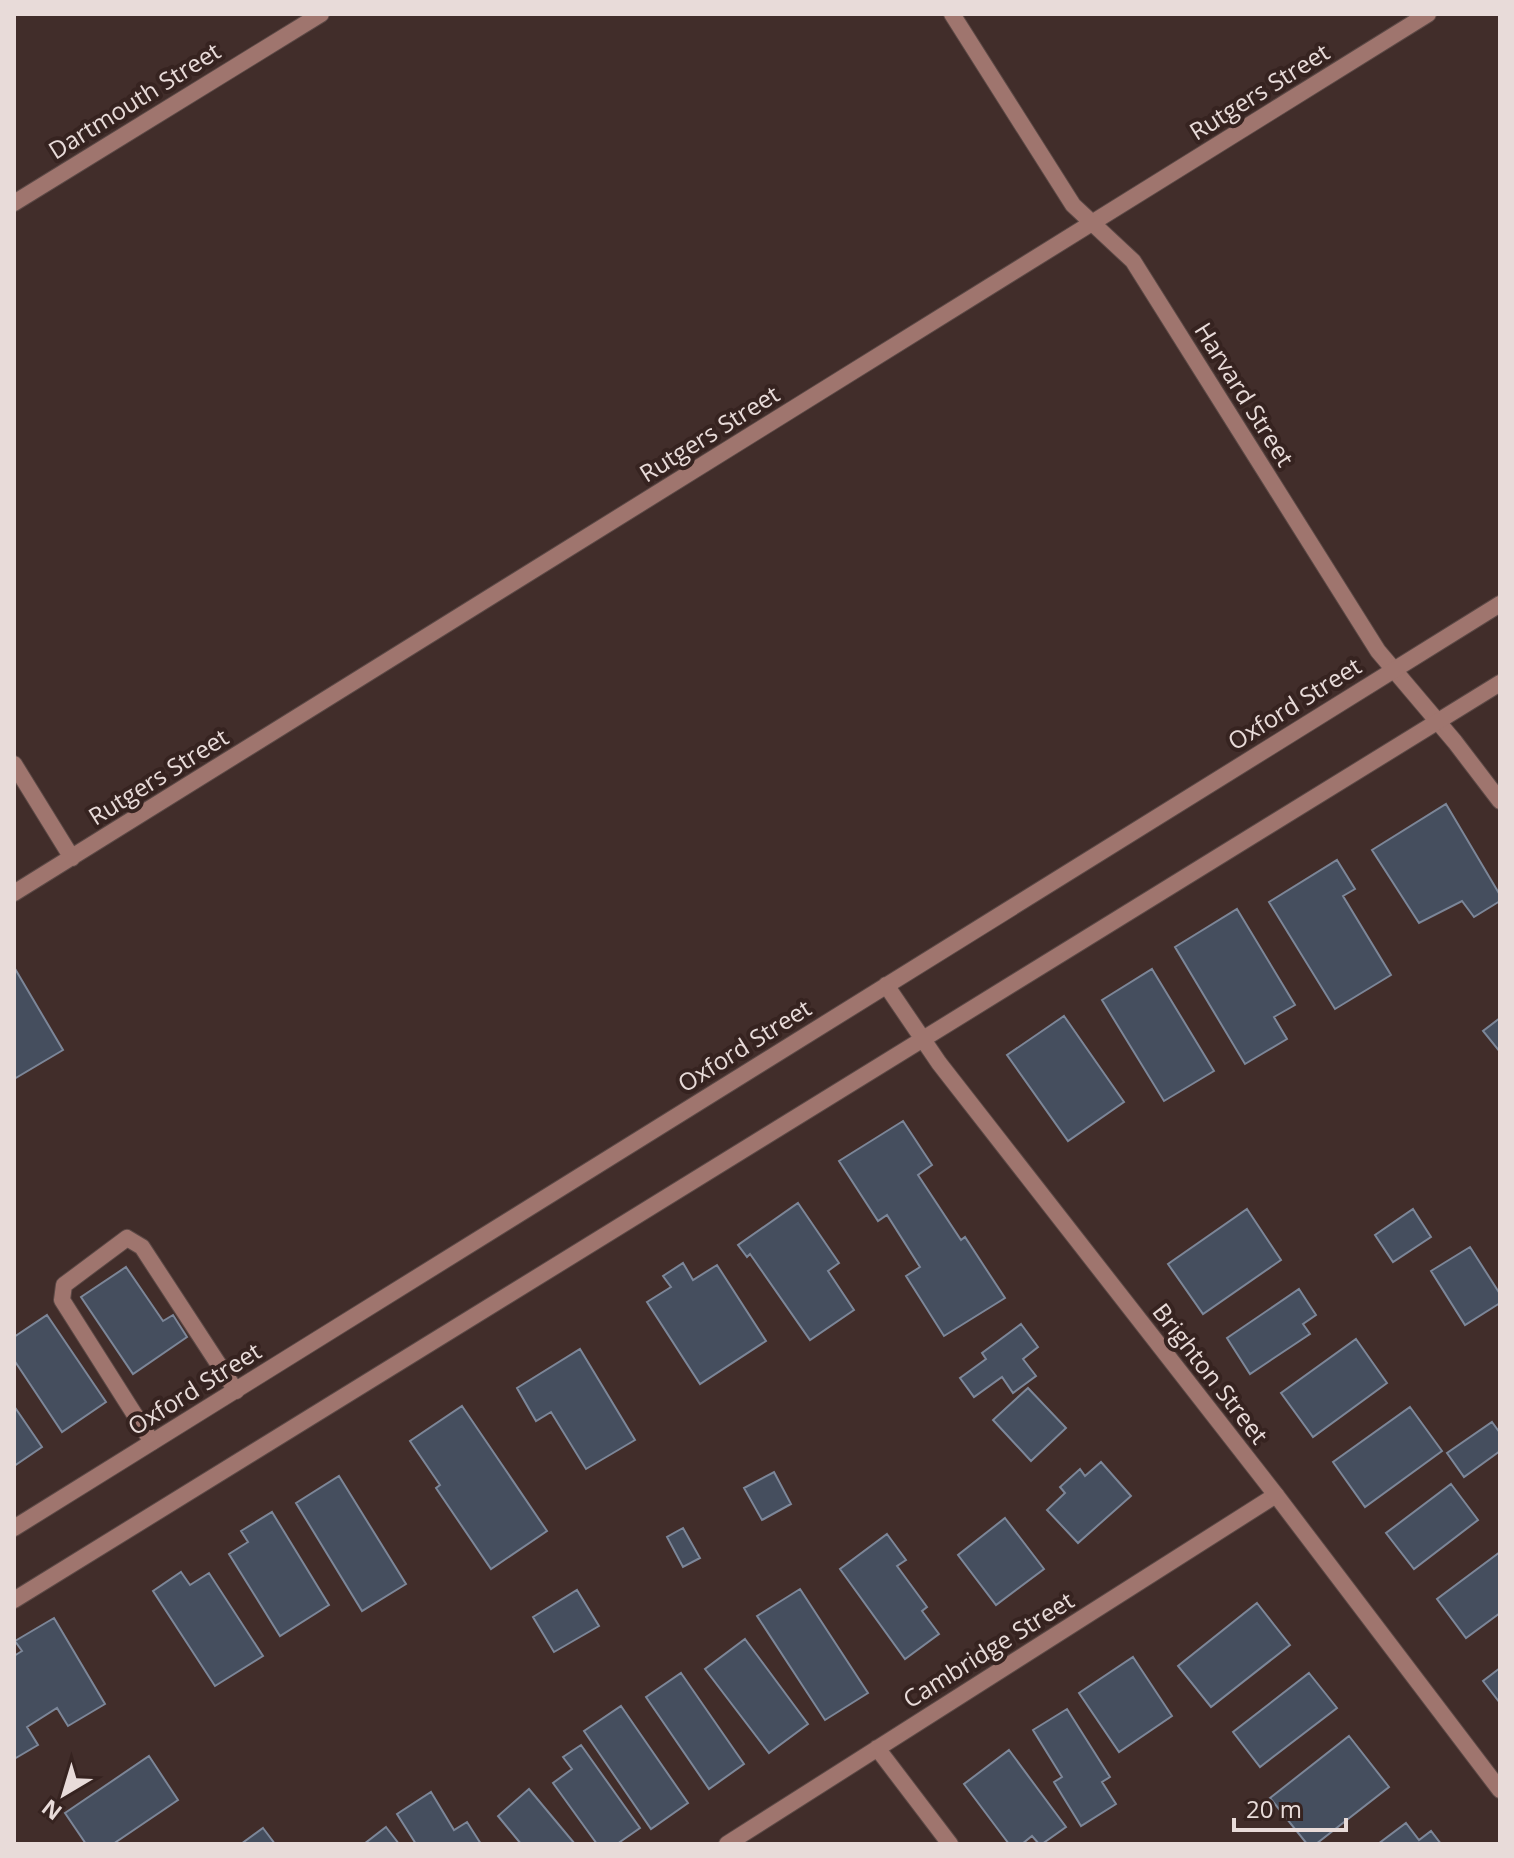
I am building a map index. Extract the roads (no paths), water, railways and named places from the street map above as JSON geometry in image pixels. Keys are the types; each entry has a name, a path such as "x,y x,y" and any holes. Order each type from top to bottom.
{"street":[{"name":"Dartmouth Street","path":"14,203 321,14"},
{"name":"Harvard Street","path":"952,14 1057,184 1091,224 1133,261 1369,637 1500,801"},
{"name":"Rutgers Street","path":"14,893 1428,14"},
{"name":"Oxford Street","path":"14,1528 1500,604"},
{"path":"14,1600 1500,683"},
{"path":"14,764 72,858"},
{"name":"Brighton Street","path":"886,985 923,1040 1500,1790"},
{"path":"152,1442 62,1300 64,1285 127,1238 142,1247 236,1391"},
{"name":"Cambridge Street","path":"727,1844 1276,1495"},
{"path":"877,1748 950,1844"}]}
